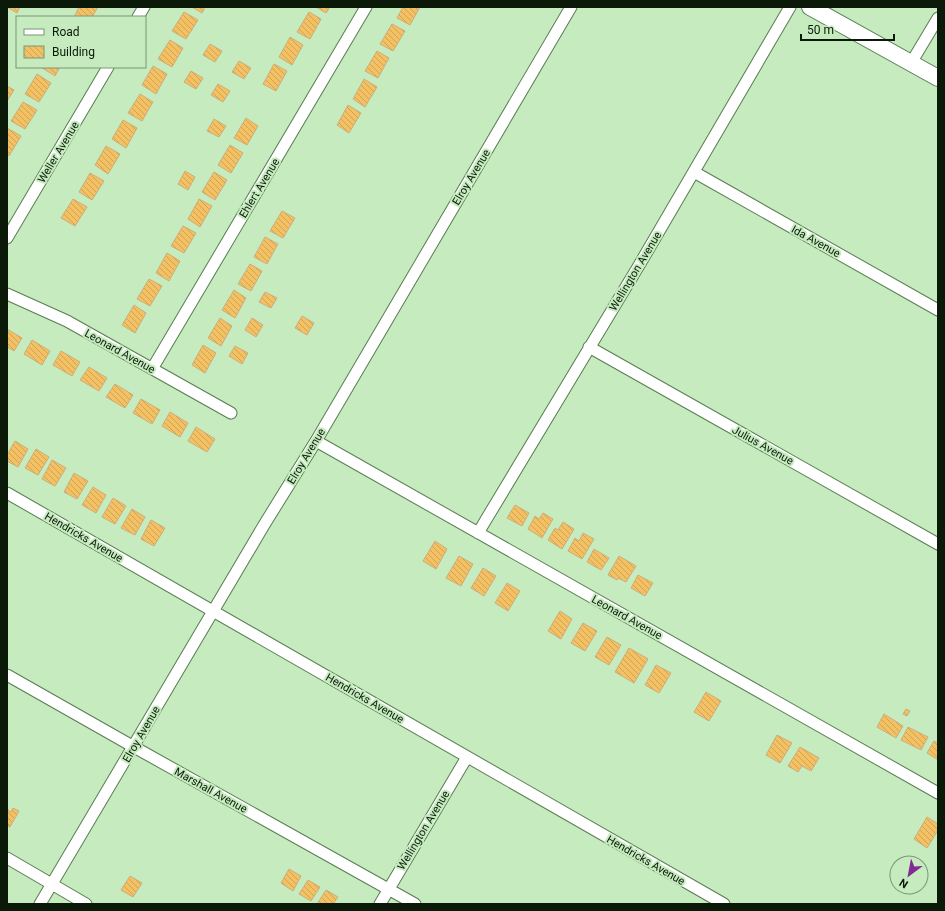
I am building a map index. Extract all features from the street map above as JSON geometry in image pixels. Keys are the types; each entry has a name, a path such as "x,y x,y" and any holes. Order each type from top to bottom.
{"street":[{"path":"139,16 144,7"},
{"name":"Ehlert Avenue","path":"152,369 366,7"},
{"name":"Elroy Avenue","path":"40,904 134,747 213,610 316,441 572,7"},
{"name":"Wellington Avenue","path":"478,534 641,262 790,7"},
{"path":"810,7 938,78"},
{"path":"911,63 938,18"},
{"name":"Weller Avenue","path":"7,238 107,68"},
{"name":"Ida Avenue","path":"694,172 938,310"},
{"name":"Leonard Avenue","path":"7,294 68,321 230,413"},
{"name":"Julius Avenue","path":"589,347 938,544"},
{"name":"Leonard Avenue","path":"316,441 938,793"},
{"name":"Hendricks Avenue","path":"7,493 724,904"},
{"name":"Marshall Avenue","path":"7,675 415,904"},
{"name":"Wellington Avenue","path":"380,904 467,757"},
{"path":"7,858 86,904"}],"building":[{"path":"7,7 20,7 17,13"},
{"path":"79,7 98,7 93,16 75,15"},
{"path":"192,7 205,7 202,13"},
{"path":"316,7 330,7 326,13"},
{"path":"403,7 420,7 410,25 397,18"},
{"path":"184,12 198,20 186,39 172,31"},
{"path":"309,12 321,19 310,39 297,32"},
{"path":"392,24 405,31 393,51 380,44"},
{"path":"290,37 303,45 292,65 279,57"},
{"path":"170,40 183,48 172,67 158,59"},
{"path":"210,44 222,51 215,62 203,55"},
{"path":"377,51 389,58 378,78 365,71"},
{"path":"239,61 251,68 244,79 232,72"},
{"path":"274,64 287,71 276,91 263,84"},
{"path":"153,66 167,74 156,94 142,85"},
{"path":"43,68 59,68 55,76"},
{"path":"191,71 203,78 196,89 184,82"},
{"path":"37,74 51,83 39,102 25,94"},
{"path":"364,79 377,87 365,107 353,99"},
{"path":"218,84 230,91 223,102 211,95"},
{"path":"7,86 14,90 7,101"},
{"path":"140,94 153,102 142,121 128,113"},
{"path":"23,102 37,110 25,129 11,121"},
{"path":"348,105 361,113 349,133 337,125"},
{"path":"246,118 258,126 247,145 234,138"},
{"path":"214,119 226,126 219,137 207,131"},
{"path":"123,120 137,128 126,148 112,139"},
{"path":"7,128 21,136 9,156 7,154"},
{"path":"230,145 243,153 231,173 218,165"},
{"path":"106,146 120,154 108,174 95,165"},
{"path":"185,171 195,177 188,190 178,184"},
{"path":"214,172 227,180 215,200 202,192"},
{"path":"90,173 104,181 92,200 79,192"},
{"path":"73,199 87,207 75,226 61,218"},
{"path":"199,199 212,206 200,227 188,219"},
{"path":"282,211 295,218 283,238 270,231"},
{"path":"183,226 196,233 184,253 171,246"},
{"path":"265,237 278,244 267,264 254,257"},
{"path":"167,253 180,261 169,281 156,273"},
{"path":"250,264 262,271 251,291 238,284"},
{"path":"149,279 162,286 150,306 137,299"},
{"path":"234,290 246,298 235,318 222,310"},
{"path":"265,292 277,298 271,308 259,302"},
{"path":"134,305 146,313 135,333 122,325"},
{"path":"302,316 314,323 307,335 295,328"},
{"path":"220,318 232,326 221,346 208,338"},
{"path":"252,318 263,325 256,337 245,330"},
{"path":"7,329 22,338 14,351 7,347"},
{"path":"32,340 50,351 42,365 24,354"},
{"path":"203,345 216,353 205,373 192,365"},
{"path":"235,346 248,353 242,364 229,356"},
{"path":"61,351 80,362 72,376 53,365"},
{"path":"89,367 107,378 99,391 80,380"},
{"path":"115,384 133,395 125,408 106,397"},
{"path":"141,399 160,410 152,424 133,413"},
{"path":"170,412 188,423 180,437 162,426"},
{"path":"196,427 215,439 207,452 188,441"},
{"path":"15,441 28,449 18,467 7,461 7,455"},
{"path":"36,449 49,457 38,475 25,468"},
{"path":"52,460 66,468 55,486 42,479"},
{"path":"74,473 88,481 77,499 64,492"},
{"path":"93,487 106,495 96,513 82,505"},
{"path":"113,498 126,506 115,524 102,517"},
{"path":"515,505 529,513 522,526 507,518"},
{"path":"132,509 145,517 135,535 121,528"},
{"path":"543,513 553,519 542,538 528,529 535,516 539,519"},
{"path":"151,520 165,528 154,546 141,539"},
{"path":"563,522 574,529 562,549 548,540 555,528 558,530"},
{"path":"583,533 594,539 582,559 568,551 575,538 579,541"},
{"path":"435,541 447,549 436,569 423,561"},
{"path":"594,549 609,558 601,570 587,562"},
{"path":"459,556 473,564 461,586 446,578"},
{"path":"619,556 636,566 626,582 618,578 617,580 608,575"},
{"path":"483,568 496,576 484,596 471,588"},
{"path":"638,575 653,583 645,596 631,588"},
{"path":"507,583 520,591 508,611 495,603"},
{"path":"560,611 572,619 561,639 548,631"},
{"path":"583,623 597,631 585,651 571,643"},
{"path":"607,637 621,645 609,665 595,657"},
{"path":"629,648 648,659 634,683 615,672"},
{"path":"656,665 671,673 659,693 645,685"},
{"path":"706,692 721,701 709,721 694,712"},
{"path":"906,709 910,711 907,716 903,714"},
{"path":"884,714 903,726 896,738 877,727"},
{"path":"908,727 928,737 921,750 901,740"},
{"path":"777,735 792,743 780,763 766,755"},
{"path":"934,741 938,743 938,760 927,753"},
{"path":"800,747 819,758 811,771 802,766 798,772 788,766"},
{"path":"13,808 19,811 10,827 7,825 7,809 11,812"},
{"path":"927,817 938,824 938,830 927,848 914,839"},
{"path":"289,869 301,876 293,891 281,883"},
{"path":"130,876 142,883 133,897 121,890"},
{"path":"308,880 320,887 311,901 299,894"},
{"path":"326,890 338,897 333,904 317,904"}]}
